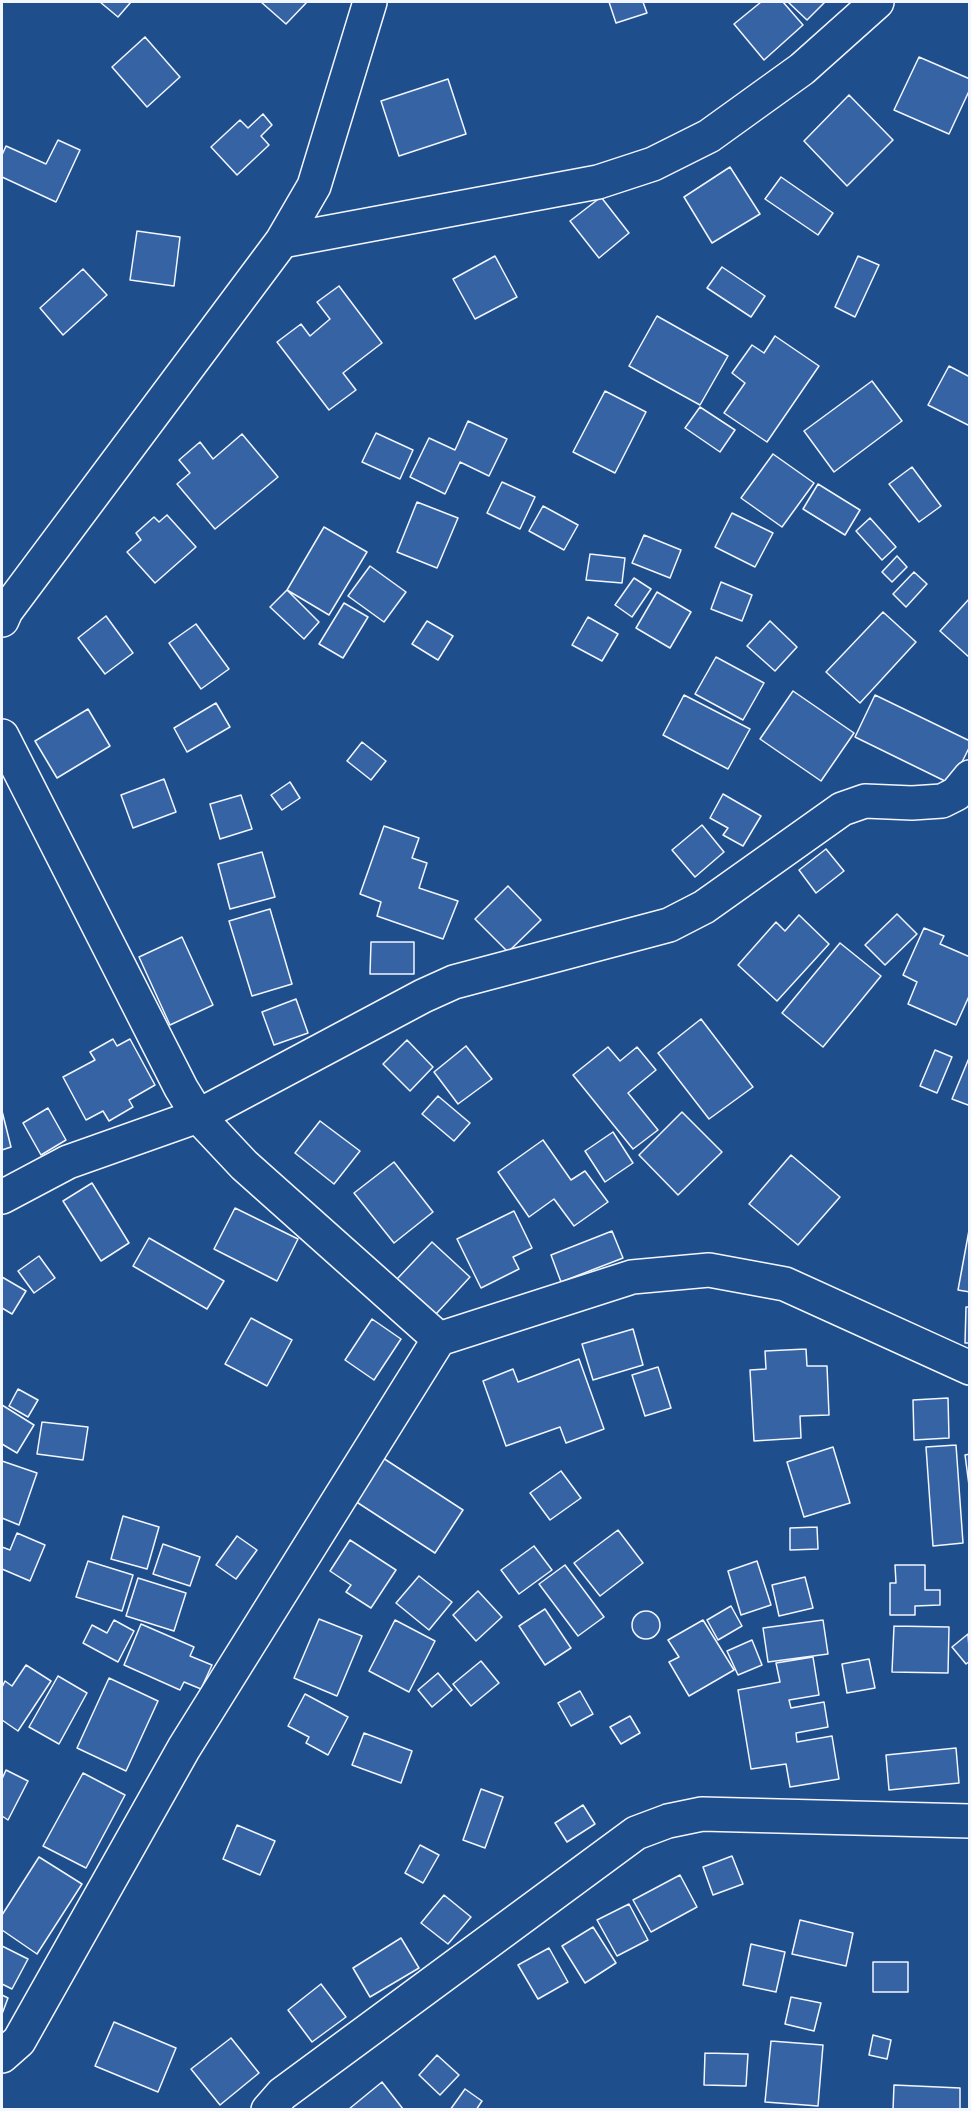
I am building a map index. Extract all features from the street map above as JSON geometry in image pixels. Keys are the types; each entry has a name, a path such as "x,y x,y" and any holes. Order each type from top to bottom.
{"street":[{"path":"3,612 282,242 314,186 370,2"},
{"path":"282,242 598,182 653,164 709,136 765,96 802,69 877,2"},
{"path":"2,736 159,1047 198,1116 244,1165 439,1339"},
{"path":"2,1197 68,1162 198,1116 423,996 454,982 669,925 704,908 842,809 865,801 912,803 942,801 956,794 969,777"},
{"path":"2,2056 19,2041 184,1748 439,1339 632,1277 709,1270 785,1284 969,1368"},
{"path":"267,2109 282,2094 636,1833 668,1821 702,1814 969,1821"}],"building":[{"path":"100,2 131,2 118,17"},
{"path":"261,2 307,2 286,24"},
{"path":"609,2 643,2 647,13 616,23"},
{"path":"761,2 783,2 803,25 764,60 734,24"},
{"path":"788,2 825,2 807,20"},
{"path":"145,37 180,77 147,107 112,67"},
{"path":"919,57 970,79 970,89 949,134 894,110"},
{"path":"448,79 466,134 399,156 381,101"},
{"path":"849,95 893,140 847,186 804,141"},
{"path":"263,114 272,125 261,136 269,145 237,175 211,147 240,120 248,128"},
{"path":"58,140 80,150 56,202 2,177 2,155 6,146 46,164"},
{"path":"730,167 760,214 712,243 684,197"},
{"path":"781,177 833,213 818,235 765,199"},
{"path":"601,197 629,233 599,258 570,221"},
{"path":"137,231 180,237 174,286 130,280"},
{"path":"495,256 517,297 475,319 453,279"},
{"path":"858,256 879,265 855,317 835,307"},
{"path":"722,267 765,296 751,317 707,288"},
{"path":"83,269 107,295 63,335 40,308"},
{"path":"339,286 382,343 343,373 356,390 329,410 277,342 301,324 310,336 330,319 317,302"},
{"path":"657,316 728,356 700,405 629,366"},
{"path":"775,336 819,366 767,442 724,413 745,383 732,373 752,345 764,353"},
{"path":"949,366 970,377 970,426 928,405"},
{"path":"872,381 902,421 834,472 804,431"},
{"path":"605,391 646,412 615,473 573,452"},
{"path":"700,407 735,430 720,452 685,428"},
{"path":"468,421 507,439 489,476 460,462 445,494 410,477 429,438 455,450"},
{"path":"376,433 413,450 400,479 362,462"},
{"path":"242,434 278,477 215,529 177,484 190,473 179,460 200,442 213,459"},
{"path":"773,454 814,483 782,527 741,498"},
{"path":"912,467 941,506 919,522 889,484"},
{"path":"502,482 535,497 520,529 487,513"},
{"path":"818,484 860,510 845,535 803,509"},
{"path":"417,502 458,518 437,568 397,552"},
{"path":"543,506 578,525 564,550 529,531"},
{"path":"732,513 773,533 755,567 715,547"},
{"path":"167,515 196,547 155,583 127,552 141,540 136,533 154,517 159,522"},
{"path":"870,518 896,547 882,560 856,531"},
{"path":"324,527 367,552 329,615 287,590"},
{"path":"644,535 681,550 670,578 632,563"},
{"path":"590,554 625,558 622,583 586,580"},
{"path":"897,556 907,567 892,582 882,572"},
{"path":"370,566 406,592 384,622 348,596"},
{"path":"914,572 927,584 906,607 893,594"},
{"path":"634,578 651,589 632,617 615,605"},
{"path":"721,582 752,595 742,621 711,609"},
{"path":"287,590 319,622 304,639 270,607"},
{"path":"657,592 691,612 670,648 636,628"},
{"path":"970,598 970,658 940,631"},
{"path":"344,603 368,617 343,658 319,644"},
{"path":"883,612 916,642 860,703 826,672"},
{"path":"106,616 133,653 105,674 78,638"},
{"path":"588,617 618,634 602,661 572,645"},
{"path":"427,621 453,636 438,660 412,644"},
{"path":"770,621 797,647 775,671 747,646"},
{"path":"196,624 229,669 201,689 169,643"},
{"path":"716,657 764,683 743,720 695,694"},
{"path":"793,691 854,733 821,781 760,739"},
{"path":"684,695 750,729 728,769 663,735"},
{"path":"875,695 970,741 970,746 951,784 855,737"},
{"path":"216,703 230,727 187,752 174,728"},
{"path":"88,709 110,746 57,778 35,741"},
{"path":"362,742 386,761 371,780 347,761"},
{"path":"164,779 176,812 133,828 121,795"},
{"path":"290,782 300,798 282,810 271,795"},
{"path":"723,794 761,816 743,846 723,835 728,828 710,818"},
{"path":"241,795 252,829 220,839 210,804"},
{"path":"702,825 724,852 695,877 672,850"},
{"path":"384,826 419,838 412,858 427,863 419,888 458,901 443,939 377,916 381,902 360,894"},
{"path":"826,849 844,871 816,893 799,870"},
{"path":"262,852 275,897 230,909 218,864"},
{"path":"508,886 541,920 508,952 475,919"},
{"path":"270,909 292,984 252,996 229,921"},
{"path":"897,914 917,934 885,965 865,945"},
{"path":"799,915 829,944 777,1001 738,965 776,922 785,931"},
{"path":"924,928 944,936 940,944 970,957 970,994 956,1025 908,1004 917,982 903,975"},
{"path":"182,937 213,1005 170,1025 139,957"},
{"path":"371,942 414,942 414,974 370,974"},
{"path":"840,943 881,976 823,1047 782,1013"},
{"path":"296,999 308,1033 274,1045 262,1012"},
{"path":"701,1019 753,1087 709,1119 658,1053"},
{"path":"113,1039 117,1046 130,1039 155,1085 129,1100 133,1107 109,1121 103,1111 86,1120 63,1077 95,1060 90,1052"},
{"path":"407,1040 433,1067 410,1091 383,1064"},
{"path":"466,1046 492,1079 458,1104 434,1072"},
{"path":"608,1047 620,1061 637,1047 656,1070 628,1093 658,1130 633,1149 573,1075"},
{"path":"935,1050 952,1057 937,1093 920,1086"},
{"path":"969,1058 970,1101 968,1105 952,1099"},
{"path":"438,1096 470,1123 454,1141 422,1114"},
{"path":"48,1108 66,1140 41,1155 23,1123"},
{"path":"2,1111 11,1147 2,1150"},
{"path":"682,1112 722,1152 678,1195 639,1155"},
{"path":"320,1121 360,1151 334,1184 295,1153"},
{"path":"613,1132 633,1163 605,1182 585,1151"},
{"path":"543,1140 571,1180 585,1171 608,1202 574,1226 554,1199 529,1217 498,1172"},
{"path":"791,1155 840,1197 798,1245 749,1204"},
{"path":"394,1162 433,1212 394,1243 354,1193"},
{"path":"92,1183 129,1243 101,1261 63,1201"},
{"path":"235,1208 298,1239 277,1281 214,1249"},
{"path":"514,1211 532,1248 513,1257 519,1269 481,1288 457,1239"},
{"path":"970,1225 970,1292 958,1290"},
{"path":"612,1231 623,1258 561,1282 551,1255"},
{"path":"149,1238 224,1281 207,1309 133,1266"},
{"path":"432,1242 470,1277 436,1314 397,1279"},
{"path":"39,1256 55,1278 34,1293 18,1271"},
{"path":"2,1277 26,1291 12,1314 2,1308"},
{"path":"966,1307 970,1307 970,1343 965,1343"},
{"path":"251,1318 292,1340 267,1386 225,1364"},
{"path":"372,1319 401,1339 374,1380 345,1360"},
{"path":"633,1329 643,1365 593,1380 582,1344"},
{"path":"806,1349 807,1366 827,1366 829,1415 800,1416 801,1438 754,1441 750,1370 766,1369 765,1351"},
{"path":"579,1359 604,1429 566,1443 560,1427 506,1446 483,1381 513,1369 518,1382"},
{"path":"658,1367 671,1408 645,1416 632,1375"},
{"path":"18,1389 38,1400 28,1417 9,1406"},
{"path":"948,1398 949,1438 914,1440 913,1400"},
{"path":"2,1405 34,1425 17,1453 2,1444"},
{"path":"42,1422 88,1427 83,1460 37,1454"},
{"path":"956,1445 963,1543 933,1546 926,1447"},
{"path":"833,1447 850,1503 804,1517 787,1462"},
{"path":"970,1454 970,1493 965,1455"},
{"path":"383,1458 463,1510 435,1553 355,1501"},
{"path":"2,1461 37,1473 19,1525 2,1518"},
{"path":"561,1471 581,1498 550,1520 530,1493"},
{"path":"123,1516 159,1527 147,1569 111,1559"},
{"path":"817,1527 818,1549 790,1550 790,1528"},
{"path":"618,1530 643,1563 600,1596 574,1563"},
{"path":"17,1533 45,1545 30,1581 2,1569 2,1547 10,1550"},
{"path":"237,1536 257,1550 236,1579 216,1565"},
{"path":"350,1540 396,1570 371,1608 346,1592 351,1585 330,1571"},
{"path":"163,1544 200,1557 190,1586 153,1574"},
{"path":"534,1546 552,1570 519,1594 501,1570"},
{"path":"88,1561 133,1575 122,1611 76,1597"},
{"path":"757,1561 771,1605 741,1615 728,1571"},
{"path":"565,1565 604,1617 578,1636 539,1584"},
{"path":"895,1565 925,1565 925,1590 940,1590 940,1605 915,1606 915,1615 890,1615 890,1583 896,1583"},
{"path":"419,1576 452,1602 429,1630 396,1603"},
{"path":"805,1577 813,1608 779,1616 772,1585"},
{"path":"138,1578 186,1593 174,1631 126,1616"},
{"path":"478,1591 502,1617 476,1641 453,1615"},
{"path":"731,1606 742,1626 718,1640 707,1620"},
{"path":"545,1609 571,1648 545,1665 519,1626"},
{"path":"646,1611 656,1615 660,1625 656,1635 646,1639 636,1635 632,1625 636,1615"},
{"path":"319,1619 362,1636 337,1696 294,1678"},
{"path":"114,1620 134,1631 118,1662 83,1643 92,1625 107,1633"},
{"path":"395,1620 435,1641 409,1692 369,1671"},
{"path":"703,1620 734,1670 689,1696 669,1662 679,1657 668,1640"},
{"path":"823,1620 828,1654 768,1662 763,1628"},
{"path":"141,1624 194,1647 190,1656 212,1665 201,1689 184,1682 180,1690 124,1665"},
{"path":"894,1626 949,1627 948,1673 892,1672"},
{"path":"968,1634 970,1661 966,1664 952,1647"},
{"path":"752,1640 762,1665 738,1675 727,1651"},
{"path":"813,1657 819,1695 789,1700 791,1708 824,1702 828,1727 796,1733 797,1742 832,1736 839,1779 790,1787 786,1764 751,1769 738,1690 780,1682 776,1663"},
{"path":"869,1659 875,1688 847,1693 842,1664"},
{"path":"481,1661 499,1683 471,1706 453,1684"},
{"path":"26,1665 51,1681 18,1731 2,1720 2,1687 5,1681 12,1686"},
{"path":"438,1673 452,1690 432,1707 418,1690"},
{"path":"58,1676 87,1693 59,1744 29,1727"},
{"path":"109,1678 158,1701 126,1771 77,1748"},
{"path":"580,1691 593,1714 571,1726 558,1703"},
{"path":"305,1694 348,1717 328,1755 306,1743 309,1737 288,1726"},
{"path":"630,1716 640,1733 621,1744 610,1727"},
{"path":"364,1733 412,1751 401,1783 352,1765"},
{"path":"956,1748 959,1783 889,1790 886,1755"},
{"path":"6,1770 28,1781 8,1820 2,1816 2,1779"},
{"path":"83,1773 125,1795 86,1868 43,1846"},
{"path":"481,1789 503,1797 485,1848 463,1840"},
{"path":"583,1805 595,1824 567,1842 555,1823"},
{"path":"237,1825 275,1841 260,1875 223,1859"},
{"path":"420,1845 439,1855 423,1883 405,1873"},
{"path":"732,1856 743,1884 713,1895 703,1867"},
{"path":"39,1857 82,1884 37,1954 2,1930 2,1915"},
{"path":"680,1875 697,1907 651,1932 633,1900"},
{"path":"444,1895 471,1917 448,1944 421,1923"},
{"path":"629,1904 648,1940 617,1956 597,1920"},
{"path":"800,1920 853,1933 846,1966 792,1954"},
{"path":"593,1927 616,1963 585,1983 562,1946"},
{"path":"401,1938 419,1968 370,1997 353,1968"},
{"path":"751,1944 785,1952 776,1992 743,1985"},
{"path":"2,1946 28,1959 12,1989 2,1984"},
{"path":"549,1948 568,1982 538,1999 518,1965"},
{"path":"873,1962 908,1962 908,1992 873,1992"},
{"path":"321,1984 346,2017 312,2042 288,2010"},
{"path":"2,1995 8,1998 2,2014"},
{"path":"791,1997 821,2003 814,2031 785,2024"},
{"path":"114,2022 176,2048 158,2092 95,2066"},
{"path":"873,2035 891,2040 887,2059 869,2055"},
{"path":"231,2038 259,2073 220,2105 191,2069"},
{"path":"771,2041 823,2045 818,2106 765,2102"},
{"path":"705,2053 748,2054 746,2086 704,2085"},
{"path":"437,2055 459,2075 440,2095 419,2075"},
{"path":"382,2082 403,2109 349,2110 349,2109"},
{"path":"894,2085 960,2088 960,2110 893,2110"},
{"path":"465,2089 482,2101 476,2110 450,2110"}]}
